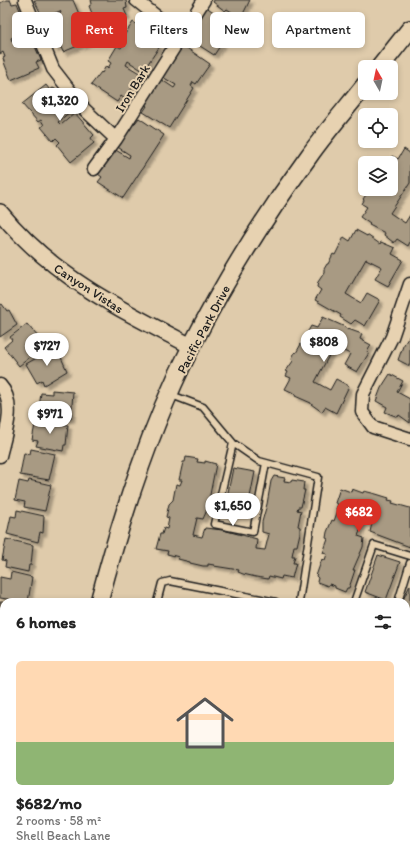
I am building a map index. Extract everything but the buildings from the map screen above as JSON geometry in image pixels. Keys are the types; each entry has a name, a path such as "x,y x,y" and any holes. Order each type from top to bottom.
{"main road":[{"path":"386,60 410,29"},
{"name":"Pacific Park Drive","path":"100,598 146,449 191,346 248,246 309,156 358,94"}],"street":[{"path":"25,0 53,68 84,109 116,139"},
{"path":"136,0 151,12"},
{"name":"Iron Bark","path":"196,12 204,0"},
{"name":"Iron Bark","path":"94,169 116,139 173,48"},
{"name":"Canyon Vistas","path":"0,212 16,233 69,278 126,312 191,346"},
{"path":"410,284 392,337 363,394 362,412 373,427 410,439"},
{"path":"0,385 5,390 9,412 0,456"}],"lane":[{"path":"169,394 203,407 233,443 259,461 318,476 300,598"},
{"path":"233,443 214,524 253,532 266,463"},
{"path":"355,598 374,545 410,556"},
{"path":"399,598 410,563"},
{"path":"158,598 162,584 170,581 256,598"}]}
